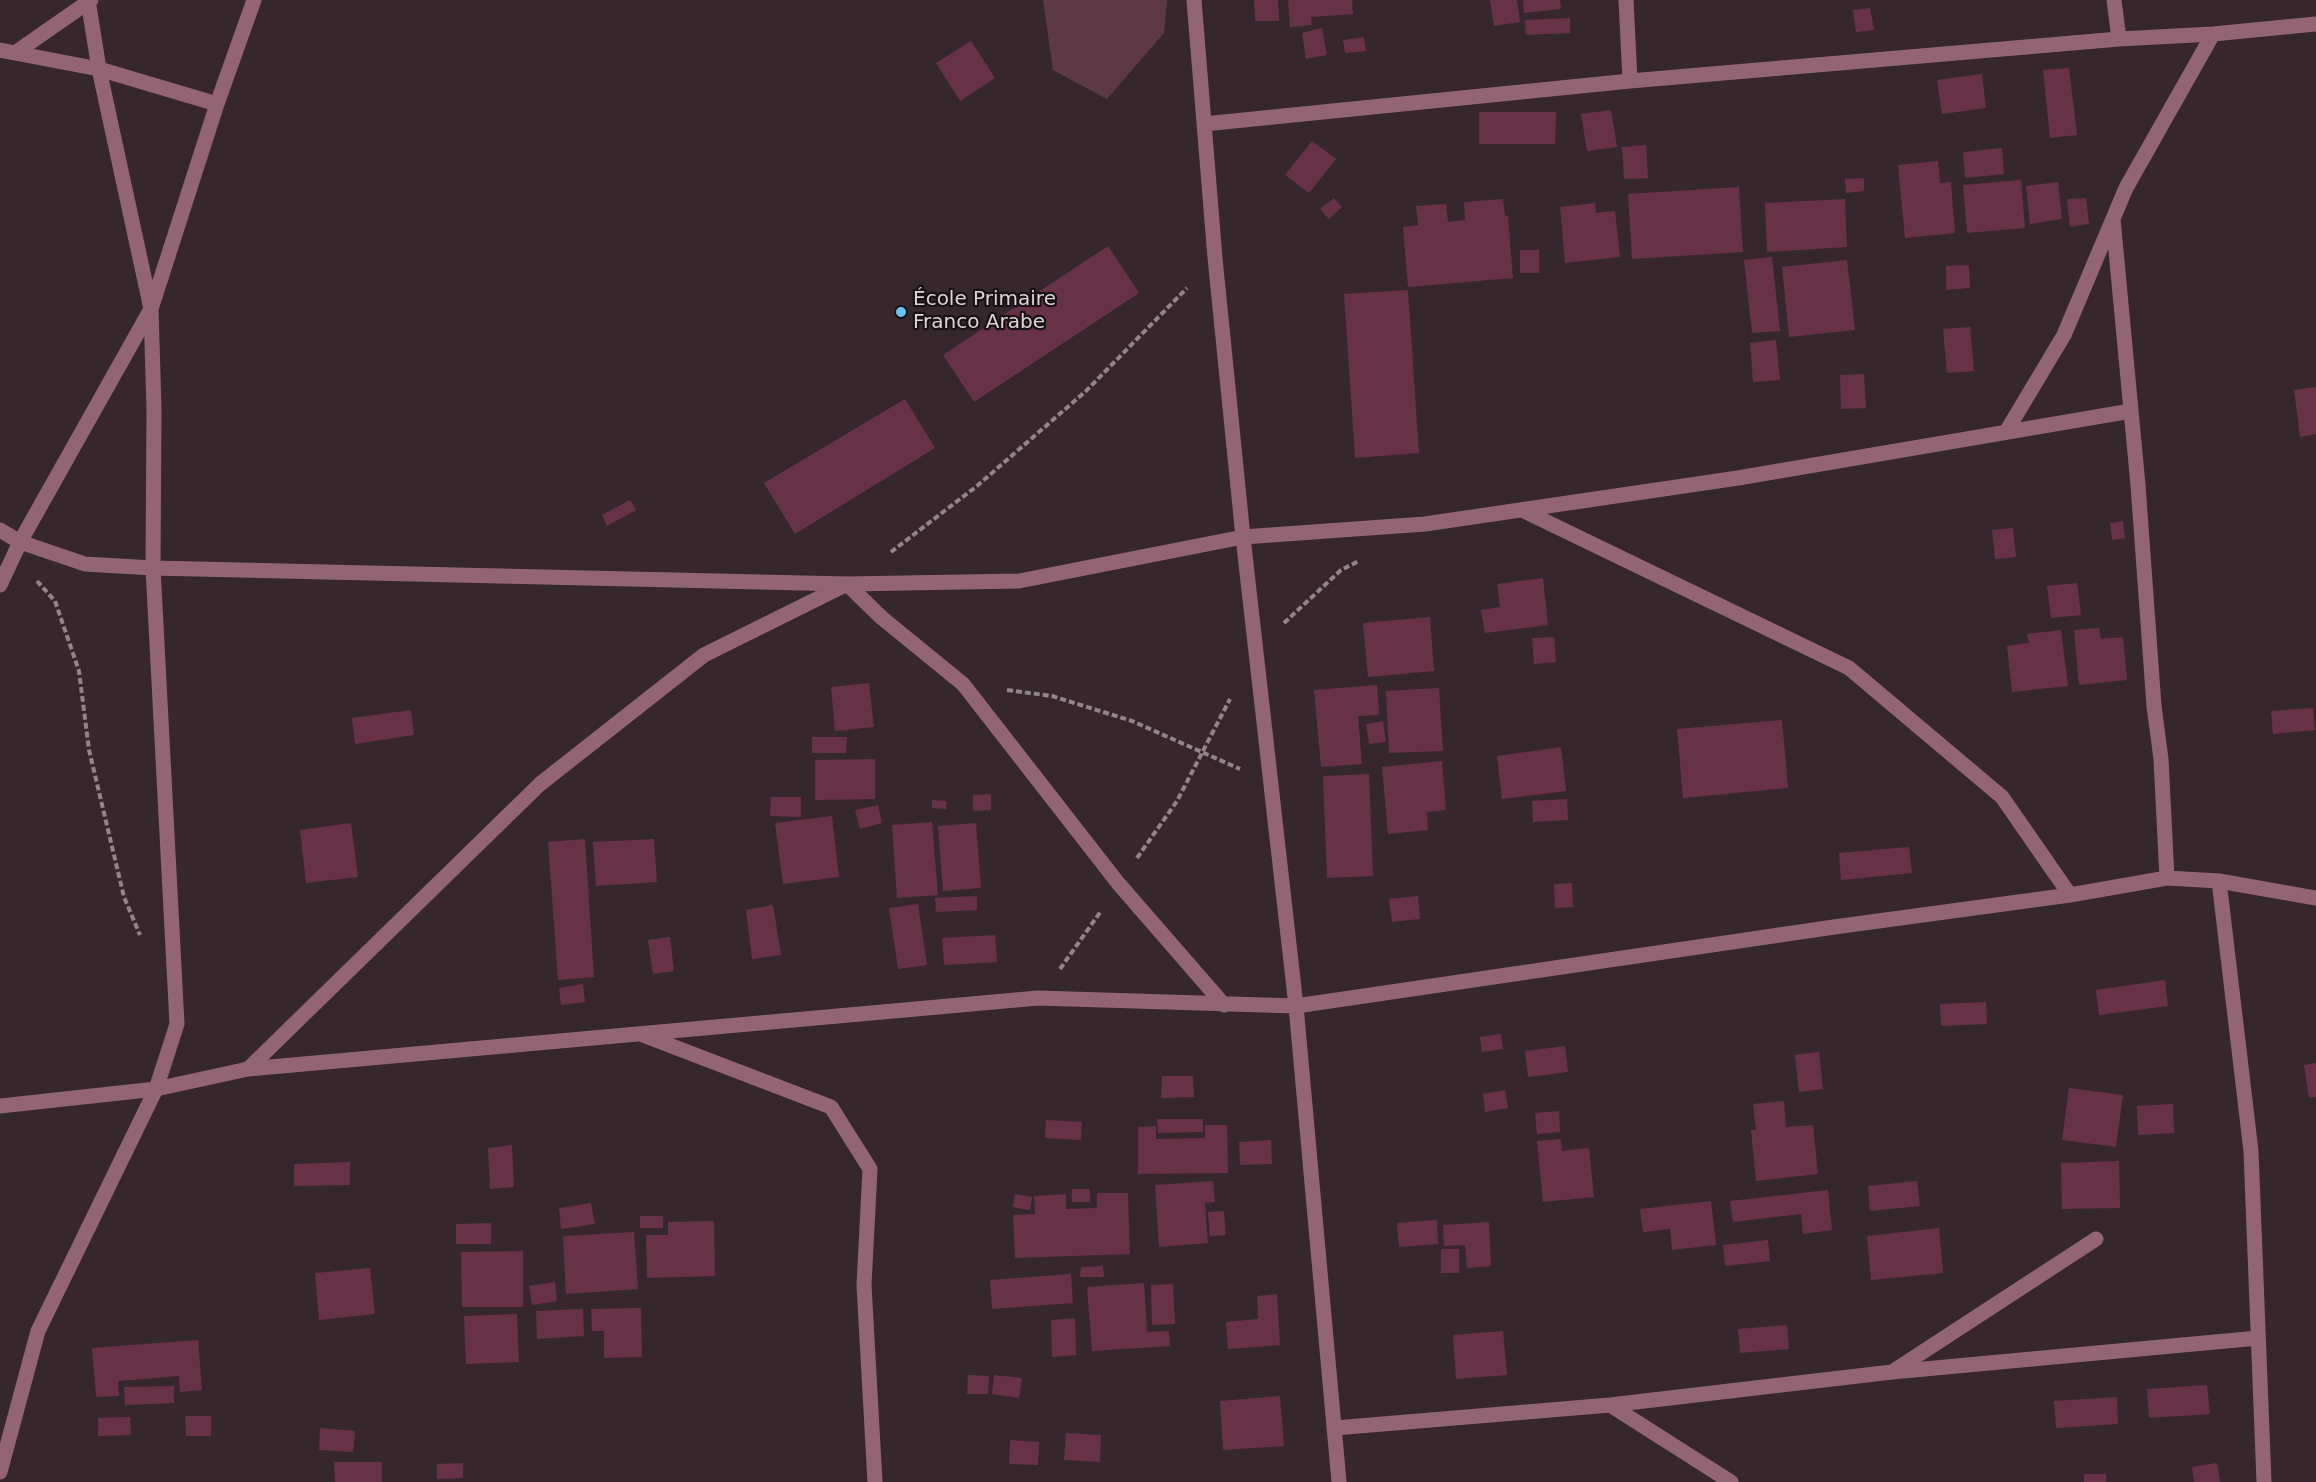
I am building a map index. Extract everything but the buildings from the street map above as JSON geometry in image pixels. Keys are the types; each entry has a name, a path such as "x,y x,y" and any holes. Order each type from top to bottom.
{"street":[{"path":"0,585 20,542 151,309 217,104 254,0"},
{"path":"1194,0 1215,258 1243,537 1296,1006 1339,1482"},
{"path":"1626,0 1630,81"},
{"path":"2114,0 2119,39"},
{"path":"0,1472 38,1331 156,1089 177,1024 153,568 154,409 151,309 99,69 89,1 7,51"},
{"path":"1204,124 1630,81 2316,24"},
{"path":"2006,432 2064,334 2126,188 2213,34"},
{"path":"7,51 99,69 217,104"},
{"path":"2113,219 2131,411 2154,706 2161,759 2167,879"},
{"path":"0,530 20,542 85,564 153,568 847,585 1019,581 1243,537 1425,524 1738,478 2131,411"},
{"path":"1522,510 1849,668 2002,797 2070,895"},
{"path":"847,585 882,618 963,684 1118,883 1224,1005"},
{"path":"248,1069 540,784 704,655 847,585"},
{"path":"0,1106 156,1089 248,1069 1038,998 1296,1006 1834,927 2070,895 2167,879 2220,881 2316,898"},
{"path":"2220,881 2251,1151 2264,1482"},
{"path":"638,1033 831,1107 870,1169 864,1285 875,1482"},
{"path":"1892,1372 2096,1239"},
{"path":"1335,1428 1610,1405 1892,1372 2258,1338"},
{"path":"1610,1405 1731,1482"}],"path":[{"path":"847,585 977,486 1078,398 1215,258"},
{"path":"14,556 55,601 76,661 90,750 124,897 142,940"},
{"path":"1038,998 1177,801 1256,651 1341,570 1362,559"},
{"path":"963,684 1052,696 1132,721 1270,783"}],"shaded area":[{"path":"1043,0 1167,0 1164,33 1107,99 1053,70"}],"place":[{"name":"École Primaire Franco Arabe","path":"901,312"}]}
